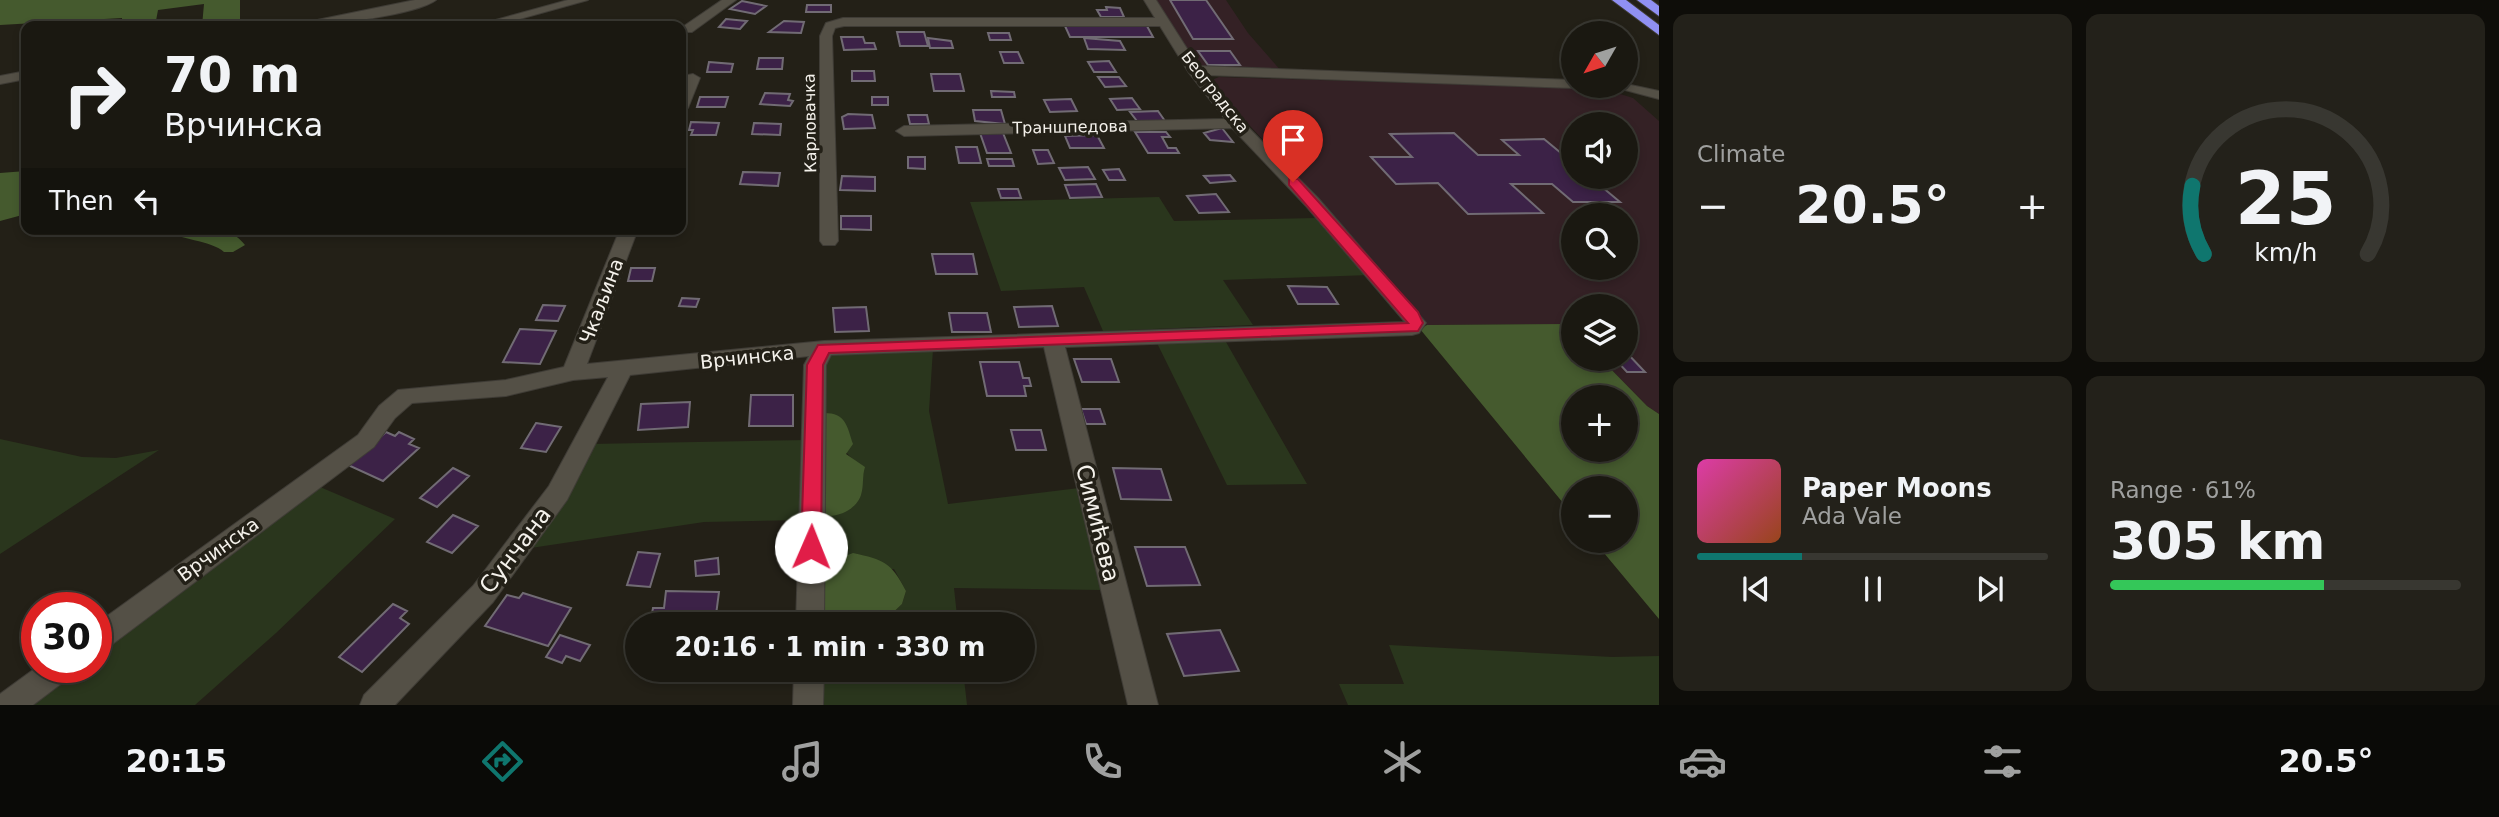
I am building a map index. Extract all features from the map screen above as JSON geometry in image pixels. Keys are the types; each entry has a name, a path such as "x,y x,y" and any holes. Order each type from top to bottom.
{"highway":[{"path":"1618,0 1659,31"},
{"path":"1643,0 1659,12"}],"street":[{"path":"325,21 430,0"},
{"path":"500,21 582,0"},
{"path":"688,29 730,0"},
{"name":"Београдска","path":"1150,0 1194,70 1236,123 1374,270"},
{"path":"380,12 380,21"},
{"name":"Карловачка","path":"829,241 826,36 833,24 1163,22"},
{"path":"1194,70 1561,84"},
{"path":"0,80 21,76"},
{"path":"686,96 693,78"},
{"path":"1638,90 1659,95"},
{"name":"Траншпедова","path":"904,131 1236,123"},
{"name":"Чкаљина","path":"573,373 627,235"},
{"name":"Врчинска","path":"112,628 366,441 376,431 387,412 406,396 506,388 573,373 824,348 1412,328 1416,323 1412,316 1374,270"},
{"name":"Симићева","path":"1053,341 1143,705"},
{"path":"810,612 815,365 824,348"},
{"name":"Сунчана","path":"375,705 483,594 558,493 622,370"},
{"path":"808,705 809,682"},
{"path":"9,705 39,683"}],"shaded area":[{"path":"1155,0 1226,0 1248,33 1282,72 1197,66"},
{"path":"1219,77 1561,88 1561,98 1633,98 1659,121 1659,414 1638,397 1638,385 1626,385 1613,371 1638,371 1638,294 1561,294 1561,324 1427,325 1320,201 1211,84 1212,80"}],"green space":[{"path":"0,0 240,0 240,21 202,21 204,4 158,10 156,21 122,21 122,18 21,21 21,24 0,25"},
{"path":"21,171 21,215 0,221 0,173"},
{"path":"1159,197 1174,221 1316,218 1370,275 1223,280 1253,325 1103,331 1084,287 1001,291 970,202"},
{"path":"175,235 233,235 245,245 233,252 224,252 212,245"},
{"path":"1561,324 1561,371 1613,371 1626,385 1561,385 1561,462 1638,462 1638,397 1659,414 1659,619 1604,553 1638,553 1638,476 1561,476 1561,500 1420,329 1427,325"},
{"path":"1156,341 1226,342 1307,484 1227,485"},
{"path":"933,349 929,411 948,504 1079,488 1102,590 954,588 957,612 894,612 902,604 906,591 894,569 817,567 819,516 861,494 864,467 851,458 841,446 826,416 822,382 829,352"},
{"path":"824,413 841,418 853,444 846,454 865,467 862,492 854,506 838,515 819,516"},
{"path":"0,439 82,457 116,458 159,450 0,554"},
{"path":"809,440 806,520 704,522 524,549 590,444"},
{"path":"313,484 395,519 276,633 195,705 19,705 49,683 112,683 112,635"},
{"path":"853,553 879,560 891,568 906,591 902,604 894,612 819,612 817,567"},
{"path":"1389,645 1612,657 1659,656 1659,705 1348,705 1339,684 1404,684"},
{"path":"818,682 964,682 967,705 817,705"}],"building":[{"path":"1170,0 1206,0 1233,39 1193,39"},
{"path":"742,1 766,6 755,14 730,9"},
{"path":"807,5 831,5 831,12 806,12"},
{"path":"1106,7 1120,8 1124,17 1101,17 1097,10 1107,10"},
{"path":"726,19 747,21 740,29 719,27"},
{"path":"784,21 804,22 801,33 769,32"},
{"path":"1065,26 1147,26 1153,37 1070,37"},
{"path":"897,32 924,32 928,46 900,46"},
{"path":"988,33 1009,33 1011,40 990,40"},
{"path":"841,37 863,37 865,43 874,43 876,49 844,50"},
{"path":"928,38 951,41 953,48 930,48"},
{"path":"1084,38 1120,41 1125,50 1088,49"},
{"path":"1198,51 1230,51 1240,65 1208,65"},
{"path":"1000,52 1018,52 1023,63 1004,63"},
{"path":"759,58 783,58 782,69 757,69"},
{"path":"1109,61 1116,72 1094,72 1088,62"},
{"path":"709,62 733,64 731,72 707,72"},
{"path":"852,71 874,71 875,81 852,81"},
{"path":"931,74 960,74 964,91 934,91"},
{"path":"1098,77 1119,77 1126,86 1105,87"},
{"path":"991,91 1014,92 1015,97 992,97"},
{"path":"765,93 790,94 788,100 793,101 790,106 760,104"},
{"path":"700,97 728,97 725,107 697,107"},
{"path":"872,97 888,97 888,105 872,105"},
{"path":"1132,98 1140,109 1117,110 1110,99"},
{"path":"1071,99 1077,111 1050,112 1044,100"},
{"path":"973,110 1001,110 1005,124 975,121"},
{"path":"1158,111 1165,121 1137,121 1130,112"},
{"path":"848,114 872,115 875,128 844,129 842,117"},
{"path":"908,115 927,115 929,124 910,124"},
{"path":"691,122 719,123 716,135 691,135"},
{"path":"754,123 781,124 780,135 752,134"},
{"path":"1222,128 1233,142 1210,140 1204,133"},
{"path":"1135,132 1166,132 1170,137 1162,137 1168,148 1176,148 1179,153 1148,153"},
{"path":"980,133 1003,133 1011,153 987,153"},
{"path":"1454,133 1478,155 1519,155 1502,140 1544,139 1561,153 1561,189 1604,189 1620,202 1573,202 1552,184 1511,184 1543,213 1468,214 1438,183 1396,184 1371,157 1412,157 1390,134"},
{"path":"1097,135 1104,148 1070,148 1065,136"},
{"path":"956,147 977,147 981,163 959,163"},
{"path":"1033,150 1048,150 1054,163 1038,164"},
{"path":"908,157 925,157 925,169 908,168"},
{"path":"987,159 1012,159 1014,166 989,166"},
{"path":"1088,167 1095,179 1065,180 1059,168"},
{"path":"1119,169 1125,180 1109,180 1103,170"},
{"path":"743,172 780,173 778,186 740,184"},
{"path":"1230,175 1235,181 1210,183 1204,176"},
{"path":"842,176 875,177 875,191 840,190"},
{"path":"1096,184 1102,197 1070,198 1065,185"},
{"path":"998,189 1018,189 1021,198 1001,198"},
{"path":"1216,194 1229,212 1199,213 1187,196"},
{"path":"841,216 871,216 871,230 841,229"},
{"path":"932,254 973,254 977,274 936,274"},
{"path":"631,268 655,268 652,281 628,281"},
{"path":"1288,286 1327,287 1338,304 1298,304"},
{"path":"682,298 699,299 696,307 679,306"},
{"path":"543,305 565,306 558,321 536,320"},
{"path":"1052,306 1058,326 1019,327 1014,307"},
{"path":"866,307 869,331 835,332 833,308"},
{"path":"949,313 987,313 991,332 952,332"},
{"path":"520,329 556,331 540,364 503,362"},
{"path":"1074,359 1111,359 1119,382 1082,382"},
{"path":"980,362 1019,362 1023,378 1029,378 1031,386 1024,386 1026,396 987,396"},
{"path":"1638,365 1645,372 1627,372 1638,371"},
{"path":"751,395 793,395 793,426 749,426"},
{"path":"690,402 688,427 638,430 641,404"},
{"path":"1081,409 1100,409 1105,424 1086,424"},
{"path":"536,423 561,427 546,452 521,448"},
{"path":"1011,430 1041,430 1046,450 1016,450"},
{"path":"386,432 395,436 399,432 414,439 409,444 419,448 383,481 348,465"},
{"path":"453,468 469,476 437,507 420,498"},
{"path":"1113,468 1161,469 1171,500 1121,499"},
{"path":"453,515 478,526 452,553 427,542"},
{"path":"1135,547 1185,547 1200,585 1147,586"},
{"path":"638,552 660,554 650,587 627,585"},
{"path":"718,558 719,574 696,576 695,561"},
{"path":"666,591 719,592 716,612 652,612 653,608 664,608"},
{"path":"523,593 571,608 548,646 485,626 507,595 519,598"},
{"path":"393,604 407,611 400,618 409,624 362,672 339,657"},
{"path":"1220,630 1239,671 1184,676 1167,634"},
{"path":"560,635 590,645 580,661 566,656 562,663 546,657"}],"route":[{"path":"811,547 815,365 824,348 1412,328 1416,323 1412,316 1374,270 1293,182"}]}
